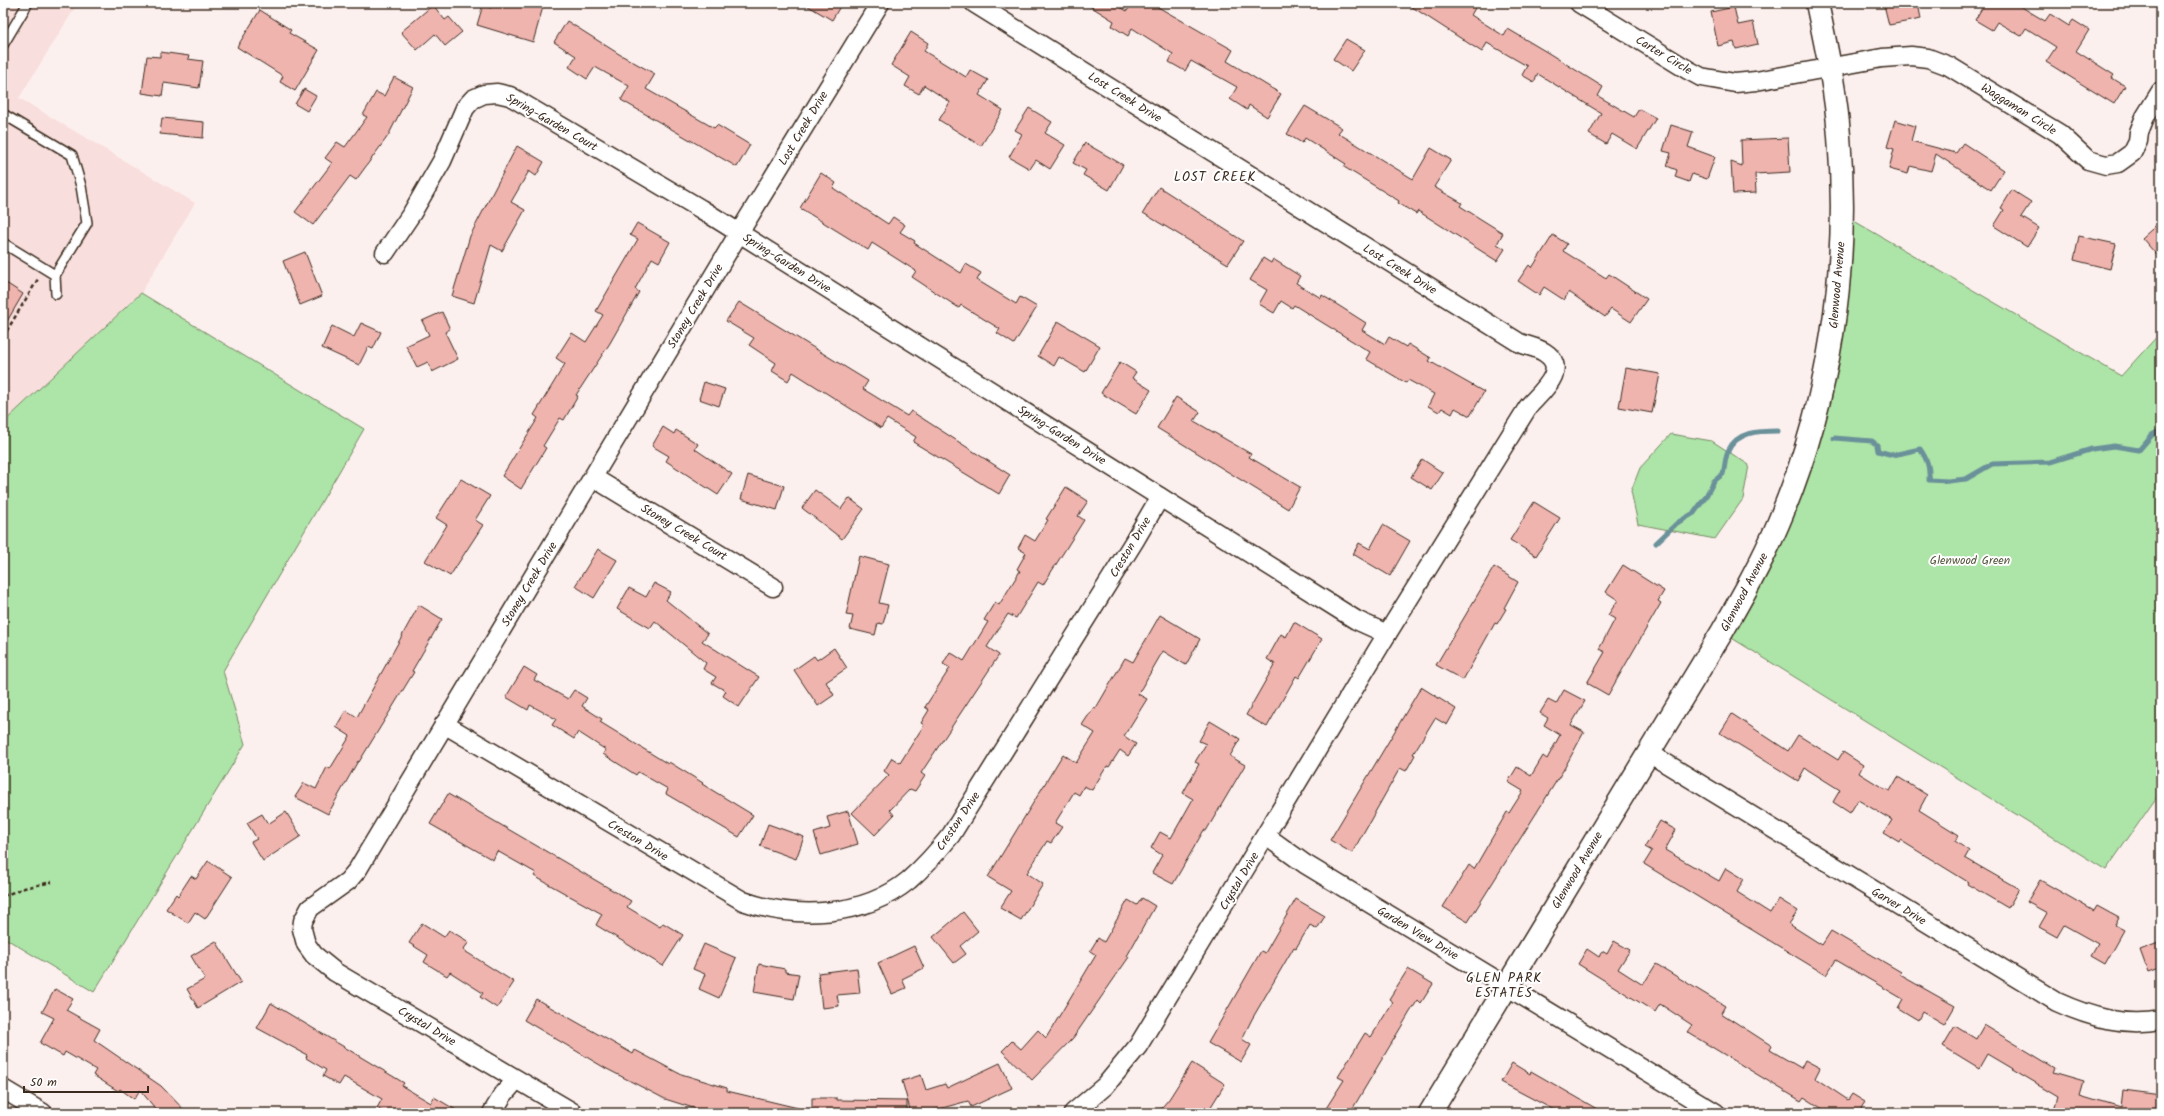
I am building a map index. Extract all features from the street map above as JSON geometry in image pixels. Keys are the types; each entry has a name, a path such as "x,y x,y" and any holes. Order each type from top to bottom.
{"street":[{"name":"Lost Creek Drive","path":"739,233 880,3"},
{"name":"Lost Creek Drive","path":"974,3 1518,342 1543,351 1549,356 1554,366 1553,378 1528,407 1387,634"},
{"name":"Carter Circle","path":"1579,3 1688,70 1702,77 1735,83 1756,81 1829,68"},
{"name":"Glenwood Avenue","path":"1430,1113 1722,632 1760,564 1793,487 1815,416 1834,325 1842,225 1839,135 1817,3"},
{"name":"Waggaman Circle","path":"1829,68 1898,56 1928,58 1942,63 2060,134 2088,160 2106,165 2118,163 2132,153 2138,141 2139,132 2145,117 2161,91"},
{"name":"Spring-Garden Court","path":"385,253 412,213 442,161 465,108 473,99 484,94 497,93 510,96 739,233"},
{"name":"Stoney Creek Drive","path":"303,921 310,908 348,881 358,869 444,724 594,478 739,233"},
{"name":"Spring-Garden Drive","path":"739,233 1356,620 1387,634"},
{"name":"Stoney Creek Court","path":"594,478 773,587"},
{"name":"Creston Drive","path":"444,724 743,901 756,906 803,913 836,910 864,903 891,892 908,880 929,862 951,835 1135,540 1160,497"},
{"name":"Crystal Drive","path":"1073,1113 1105,1086 1138,1046 1387,634"},
{"name":"Garver Drive","path":"1648,753 2057,1002 2078,1012 2111,1021 2137,1023 2161,1020"},
{"name":"Garden View Drive","path":"1266,836 1305,864 1716,1113"},
{"name":"Crystal Drive","path":"303,921 302,929 306,944 314,955 335,972 574,1113"},
{"path":"492,1113 503,1095 516,1080"},
{"path":"3,1089 43,1113"}],"lane":[{"path":"3,45 28,3"},
{"path":"3,114 72,155 81,186 87,223 55,275 56,294"},
{"path":"3,243 55,275"}],"path":[{"path":"3,337 39,277"},
{"path":"3,896 24,888 52,882"}],"shaded area":[{"path":"3,3 78,3 19,98 195,203 141,293 3,423"}],"green space":[{"name":"Glenwood Green","path":"1842,214 2121,376 2161,332 2161,791 2106,870 1722,632 1815,417"},
{"path":"141,293 364,429 223,671 245,744 94,992 3,937 3,423"},
{"path":"1671,434 1712,441 1749,465 1743,499 1715,539 1638,524 1631,491 1640,468"}],"building":[{"path":"493,3 531,3 543,7 533,42 477,25 483,5 491,8"},
{"path":"803,3 842,3 832,20"},
{"path":"1085,3 1113,3 1127,11 1132,3 1151,3 1233,50 1227,61 1281,94 1267,117 1249,105 1247,110 1230,99 1237,87 1191,61 1185,71 1169,62 1173,54 1132,28 1128,36 1112,26 1114,21"},
{"path":"1406,3 1478,3 1471,15 1504,36 1508,29 1603,87 1598,96 1634,117 1639,109 1656,118 1637,149 1612,134 1606,144 1589,134 1601,113 1538,74 1534,82 1522,75 1527,66 1487,43 1482,52"},
{"path":"1892,3 1918,3 1921,19 1889,25 1884,5"},
{"path":"1985,3 2015,3 2045,21 2050,14 2069,26 2073,20 2089,30 2076,51 2114,75 2112,78 2125,86 2114,104 2046,62 2056,47 2026,28 2021,36 1997,22 1992,30 1975,20"},
{"path":"433,5 445,20 449,17 462,32 445,46 435,34 417,50 401,32"},
{"path":"1734,7 1738,25 1753,22 1758,44 1736,49 1734,42 1718,46 1711,12"},
{"path":"260,10 291,30 289,33 319,50 295,91 280,82 283,76 237,47"},
{"path":"567,21 619,54 655,74 646,89 714,128 717,125 750,145 737,167 621,100 629,86 595,67 587,79 569,67 576,56 554,42"},
{"path":"911,32 928,43 924,51 966,77 970,70 988,80 979,95 1003,110 981,146 939,120 950,102 924,85 919,94 905,86 910,77 891,65"},
{"path":"1346,39 1365,50 1351,71 1333,59"},
{"path":"160,52 189,56 188,59 203,61 199,88 164,83 162,96 142,93 147,56 160,57"},
{"path":"394,77 413,87 388,136 356,180 350,176 313,225 295,212 332,163 325,158 337,142 345,147 367,117 363,115 376,92 384,96"},
{"path":"304,89 316,96 307,111 295,104"},
{"path":"1305,106 1342,128 1338,133 1413,179 1431,148 1451,160 1434,187 1462,203 1460,206 1503,233 1497,244 1505,249 1497,261 1418,211 1416,214 1398,203 1399,201 1344,167 1346,164 1305,138 1302,143 1287,134"},
{"path":"1029,108 1052,122 1045,133 1065,145 1050,169 1036,160 1030,169 1009,157 1022,134 1015,130"},
{"path":"162,118 204,122 203,138 160,134"},
{"path":"1895,120 1915,126 1911,141 1956,153 1963,143 2004,170 1991,190 1936,154 1931,171 1910,166 1908,174 1889,169 1894,149 1887,147"},
{"path":"1671,125 1693,132 1688,147 1715,157 1707,179 1692,174 1689,182 1675,177 1677,170 1667,166 1671,153 1663,151"},
{"path":"1788,138 1790,172 1755,174 1756,193 1733,194 1731,162 1742,166 1741,140"},
{"path":"1085,143 1123,165 1109,190 1083,175 1086,170 1073,163"},
{"path":"517,146 544,162 536,176 529,171 511,202 525,210 502,251 491,245 474,303 452,296 470,236"},
{"path":"821,173 836,183 833,188 888,224 893,217 905,225 900,232 915,241 914,243 961,273 966,264 981,273 977,280 1016,304 1020,297 1037,307 1014,344 997,333 1000,329 961,305 959,308 912,277 916,271 872,243 868,250 800,208"},
{"path":"1159,187 1243,241 1228,264 1143,213"},
{"path":"2012,190 2031,202 2021,217 2039,228 2027,247 1994,226 2004,210 2001,208"},
{"path":"2161,221 2161,260 2142,238"},
{"path":"637,223 670,242 659,262 652,258 635,289 639,292 610,343 576,395 578,396 564,420 560,418 543,446 546,448 521,489 502,476 538,418 534,415 565,364 556,358 572,333 586,342 603,315 596,311 638,239 630,235"},
{"path":"1553,235 1567,244 1563,251 1606,278 1609,274 1647,299 1631,322 1611,309 1605,317 1569,292 1564,300 1544,287 1539,295 1518,281 1529,265 1532,268"},
{"path":"2079,236 2116,244 2110,269 2074,260"},
{"path":"305,252 322,296 300,305 283,261"},
{"path":"1263,258 1271,263 1273,259 1300,276 1296,283 1321,298 1322,295 1366,323 1362,330 1385,344 1389,337 1406,347 1408,344 1431,358 1429,361 1484,392 1470,416 1455,408 1452,414 1442,408 1439,412 1428,406 1434,394 1408,380 1406,383 1366,359 1370,352 1294,305 1292,308 1281,301 1274,313 1259,304 1267,290 1250,280"},
{"path":"3,281 23,294 3,328"},
{"path":"739,302 868,381 863,389 907,416 911,411 1010,475 999,494 913,442 916,437 887,419 881,428 793,372 788,381 772,371 776,363 749,345 754,338 726,321"},
{"path":"442,312 450,329 445,332 458,359 432,372 428,362 417,367 406,346 429,335 422,321"},
{"path":"1058,321 1100,346 1085,372 1059,357 1054,366 1038,356"},
{"path":"361,323 381,332 373,349 368,347 359,365 322,348 332,326 354,337"},
{"path":"1120,362 1136,372 1132,378 1151,390 1136,414 1101,393"},
{"path":"1626,368 1660,374 1652,413 1619,407"},
{"path":"704,382 725,389 719,406 699,399"},
{"path":"1176,397 1200,412 1194,421 1251,454 1249,457 1300,487 1288,509 1157,428"},
{"path":"663,427 674,434 676,430 698,444 695,449 732,474 718,495 666,461 669,456 652,446"},
{"path":"1422,459 1443,473 1432,490 1411,477"},
{"path":"748,475 784,486 777,510 741,499"},
{"path":"461,479 490,496 475,520 483,525 450,576 425,561 447,525 436,518"},
{"path":"1066,487 1088,501 1078,516 1084,520 1043,585 1038,582 1016,618 1008,614 987,647 999,655 921,773 925,776 915,791 910,789 890,810 894,815 875,835 852,813 889,775 884,771 892,758 900,763 924,725 921,723 929,710 925,707 950,668 943,664 950,652 964,661 988,622 984,620 995,602 999,605 1020,571 1017,569 1026,553 1018,548 1025,535 1035,541 1048,520 1046,519"},
{"path":"815,490 841,509 849,498 864,509 842,539 802,508"},
{"path":"1534,502 1560,518 1536,556 1510,540"},
{"path":"1383,525 1410,541 1390,576 1353,554 1359,543 1370,549"},
{"path":"598,549 617,560 594,598 575,586"},
{"path":"859,556 889,564 879,603 888,605 883,624 878,623 875,635 850,629 853,616 846,615"},
{"path":"1623,565 1664,591 1658,601 1661,603 1608,695 1587,683 1605,652 1599,649 1615,619 1608,615 1618,600 1606,592"},
{"path":"1494,567 1518,582 1504,608 1506,609 1497,624 1495,623 1463,680 1436,665"},
{"path":"654,583 671,592 666,600 708,634 702,641 759,677 739,707 723,696 726,691 712,683 716,677 703,669 706,663 655,621 650,628 617,609 629,588 646,597"},
{"path":"419,605 442,619 412,671 414,672 359,762 358,761 328,814 295,797 304,783 316,789 327,767 330,769 350,736 336,727 346,710 357,717"},
{"path":"1160,615 1200,639 1186,665 1163,651 1138,694 1147,699 1124,736 1136,744 1128,756 1120,750 1109,767 1107,766 1092,790 1084,786 1079,795 1074,792 1055,823 1062,827 1051,843 1047,841 1027,873 1043,884 1021,920 1000,908 1011,891 988,877 1063,754 1076,763 1095,733 1082,725 1094,707 1096,708 1125,658 1133,662"},
{"path":"1294,622 1322,639 1299,678 1296,676 1267,727 1246,715 1275,664 1267,659 1281,634 1286,637"},
{"path":"834,648 847,668 826,682 834,695 818,706 794,670 814,656 817,660"},
{"path":"524,667 537,675 534,680 568,699 574,690 587,698 582,706 602,719 600,722 668,764 669,762 753,815 739,837 666,794 668,789 638,772 636,775 603,754 606,750 578,732 574,739 552,725 556,719 530,705 528,710 506,697"},
{"path":"1421,687 1456,709 1447,725 1435,718 1413,754 1415,755 1406,771 1400,768 1352,853 1330,840"},
{"path":"1564,690 1585,701 1571,725 1584,732 1564,769 1468,922 1443,907 1469,865 1474,869 1507,812 1509,813 1523,791 1508,782 1517,767 1531,776 1543,756 1547,759 1560,735 1544,725 1548,718 1540,713 1548,700 1556,704"},
{"path":"1732,714 1788,751 1798,735 1838,760 1843,752 1863,765 1859,773 1883,788 1890,791 1898,777 1927,795 1919,810 1959,835 1955,841 1969,851 1965,858 2019,889 2008,908 1967,884 1968,882 1900,840 1899,842 1884,833 1892,820 1858,800 1850,813 1833,802 1840,790 1805,768 1798,781 1720,733"},
{"path":"1210,721 1240,739 1230,756 1245,765 1206,831 1204,830 1173,884 1152,873 1162,855 1151,848 1160,832 1171,838 1193,799 1183,793 1199,764 1195,762 1206,744 1199,741"},
{"path":"448,794 631,901 627,907 660,927 663,923 683,935 663,966 596,925 602,914 534,876 536,873 497,851 493,860 430,824"},
{"path":"848,811 858,844 821,855 814,833 830,828 827,817"},
{"path":"286,812 301,836 263,861 251,842 257,839 247,823 262,814 268,824"},
{"path":"1660,821 1676,830 1665,850 1719,881 1726,868 1744,879 1737,892 1770,913 1779,899 1798,911 1789,924 1822,945 1831,931 1901,972 1900,975 1955,1006 1944,1025 1922,1012 1918,1020 1898,1008 1903,999 1836,960 1826,975 1644,864 1652,851 1645,847"},
{"path":"768,824 804,837 796,859 760,846"},
{"path":"208,861 232,877 205,919 195,912 188,923 166,909 176,894 178,896 191,876 196,879"},
{"path":"2040,880 2094,911 2097,906 2119,918 2115,925 2124,930 2105,964 2091,956 2098,944 2064,925 2057,937 2039,927 2047,913 2027,902"},
{"path":"1142,898 1155,906 1127,956 1129,957 1073,1038 1032,1080 1002,1051 1012,1041 1021,1049 1038,1030 1046,1038 1096,955 1090,951 1098,938 1104,942 1128,900 1137,905"},
{"path":"1296,899 1325,916 1317,929 1310,925 1296,948 1294,947 1252,1019 1242,1039 1251,1045 1241,1062 1208,1043 1261,951 1265,953"},
{"path":"963,912 978,931 960,946 966,954 954,963 933,937"},
{"path":"422,923 444,937 449,930 469,942 463,950 514,982 497,1008 480,997 483,993 450,972 447,976 424,962 428,955 409,943"},
{"path":"216,941 241,982 198,1008 187,989 205,979 191,956"},
{"path":"1614,941 1630,950 1618,969 1643,985 1656,964 1725,1006 1721,1013 1772,1046 1770,1050 1801,1068 1805,1060 1820,1068 1815,1078 1848,1100 1852,1094 1865,1102 1861,1108 1868,1113 1829,1113 1804,1097 1801,1101 1687,1032 1692,1025 1660,1004 1655,1012 1578,964 1587,949 1599,957 1602,951 1607,954"},
{"path":"2161,942 2161,967 2148,972 2140,950"},
{"path":"704,944 736,958 719,998 699,989 705,974 693,969"},
{"path":"914,946 924,968 902,979 906,988 892,994 878,963"},
{"path":"759,964 785,969 785,972 799,974 794,999 754,992"},
{"path":"857,968 860,993 837,995 839,1006 822,1008 818,973"},
{"path":"1408,969 1433,984 1421,1003 1418,1000 1410,1012 1350,1113 1323,1113 1344,1080 1338,1077 1365,1033 1371,1037 1393,1002 1389,999"},
{"path":"55,989 73,999 66,1010 100,1029 94,1040 161,1086 187,1113 159,1113 140,1090 134,1099 120,1089 118,1091 93,1075 96,1070 65,1052 63,1056 40,1043 54,1018 42,1012"},
{"path":"536,999 633,1054 635,1050 678,1073 727,1088 727,1091 798,1108 797,1113 709,1113 665,1099 605,1068 524,1020"},
{"path":"271,1003 404,1083 402,1086 431,1103 434,1097 461,1113 385,1113 377,1108 382,1099 344,1077 339,1085 323,1076 326,1070 306,1058 307,1055 257,1028"},
{"path":"1984,1025 2055,1068 2053,1072 2084,1081 2080,1095 2120,1107 2122,1090 2161,1095 2161,1113 2053,1113 2058,1096 1987,1054 1979,1068 1943,1046 1955,1026 1976,1039"},
{"path":"1000,1063 1012,1088 971,1107 968,1101 924,1113 911,1113 902,1081 921,1075 926,1090 945,1084 947,1088"},
{"path":"1192,1063 1225,1084 1207,1113 1157,1113 1169,1099"},
{"path":"1512,1063 1530,1074 1531,1071 1604,1113 1560,1113 1501,1082"},
{"path":"812,1098 837,1098 837,1100 907,1101 907,1113 812,1113"}],"waterway":[{"path":"1834,438 1872,441 1877,445 1878,451 1893,455 1920,449 1928,463 1929,480 1948,481 1966,479 1992,464 2050,462 2092,449 2114,446 2139,450 2152,435 2161,430"},
{"path":"1656,543 1677,523 1694,513 1705,498 1714,481 1723,474 1728,451 1737,439 1756,432 1778,431"}],"district":[{"name":"LOST CREEK","path":"1215,176"},
{"name":"GLEN PARK ESTATES","path":"1504,984"}]}
